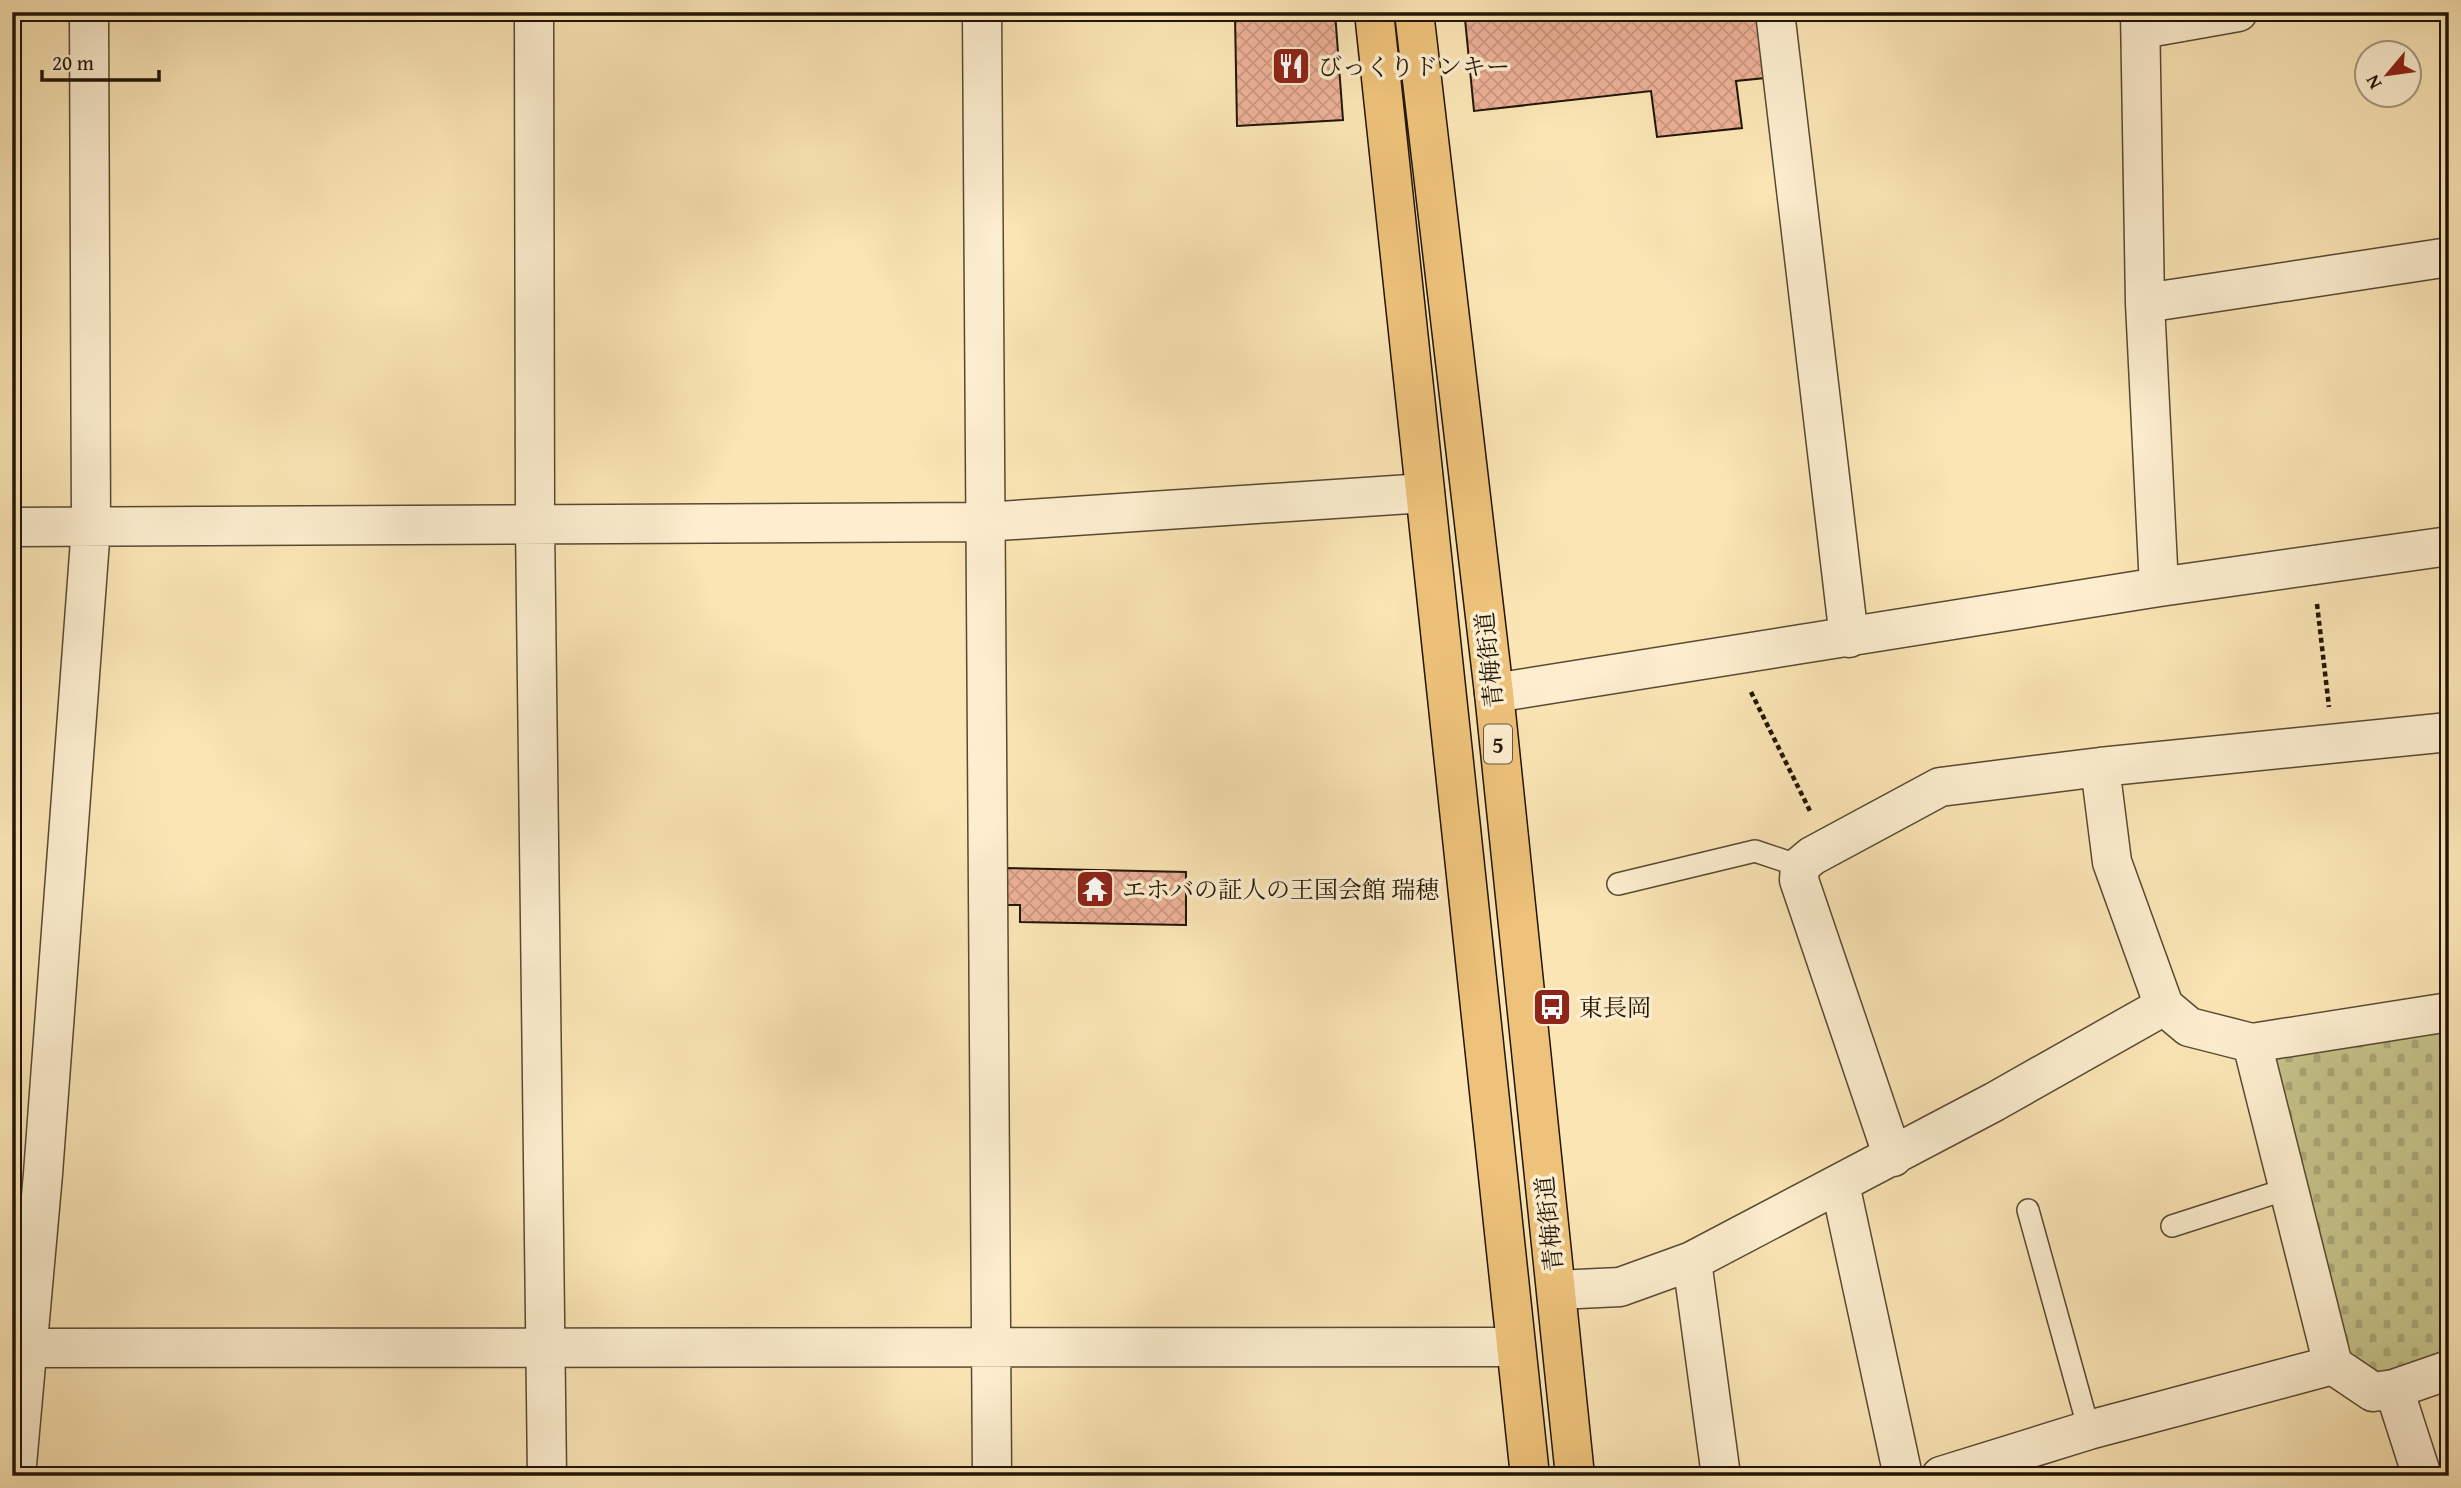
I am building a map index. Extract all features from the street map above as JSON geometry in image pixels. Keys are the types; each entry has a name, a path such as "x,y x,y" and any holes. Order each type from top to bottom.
{"main road":[{"name":"青梅街道","path":"1374,12 1513,1347 1530,1476"},
{"name":"青梅街道","path":"1414,12 1493,693 1575,1476"}],"street":[{"path":"16,1476 20,1348 91,527 89,12"},
{"path":"534,12 535,524 547,1476"},
{"path":"982,12 992,1476"},
{"path":"1775,12 1849,638"},
{"path":"2159,587 2145,303 2141,21 2238,12"},
{"path":"2145,303 2449,257"},
{"path":"12,527 984,522 1425,493"},
{"path":"1493,693 2159,587 2449,546"},
{"path":"1893,1157 1799,880 1800,866 1812,856 1940,787 2100,767 2449,732"},
{"path":"2100,767 2112,862 2164,1006 2189,1027 2252,1043 2449,1012"},
{"path":"1556,1290 1620,1287 1692,1261 1893,1157 2164,1006"},
{"path":"2252,1043 2333,1365 2373,1392 2395,1389 2449,1370"},
{"path":"1840,1184 1903,1476"},
{"path":"1692,1261 1721,1476"},
{"path":"20,1348 1513,1347"},
{"path":"1941,1476 2089,1430 2333,1365"},
{"path":"2395,1389 2422,1476"}],"lane":[{"path":"1618,884 1755,851 1800,866"},
{"path":"2172,1226 2287,1189"},
{"path":"2028,1210 2089,1430"}],"path":[{"path":"2312,565 2329,708"},
{"path":"1748,685 1814,818"}],"green space":[{"path":"2449,1023 2449,1350 2370,1378 2351,1368 2269,1063 2279,1049"}],"building":[{"path":"1272,12 1335,12 1343,120 1237,126 1235,16"},
{"path":"1526,12 1757,12 1765,78 1736,81 1742,128 1657,137 1651,91 1474,111 1465,19"},
{"name":"エホバの証人の王国会館 瑞穂","path":"1005,868 1186,872 1186,925 1020,922 1020,905 1004,905"}],"place":[{"name":"びっくりドンキー","path":"1291,66"},
{"name":"エホバの証人の王国会館 瑞穂","path":"1095,889"},
{"name":"東長岡","path":"1552,1007"}]}
